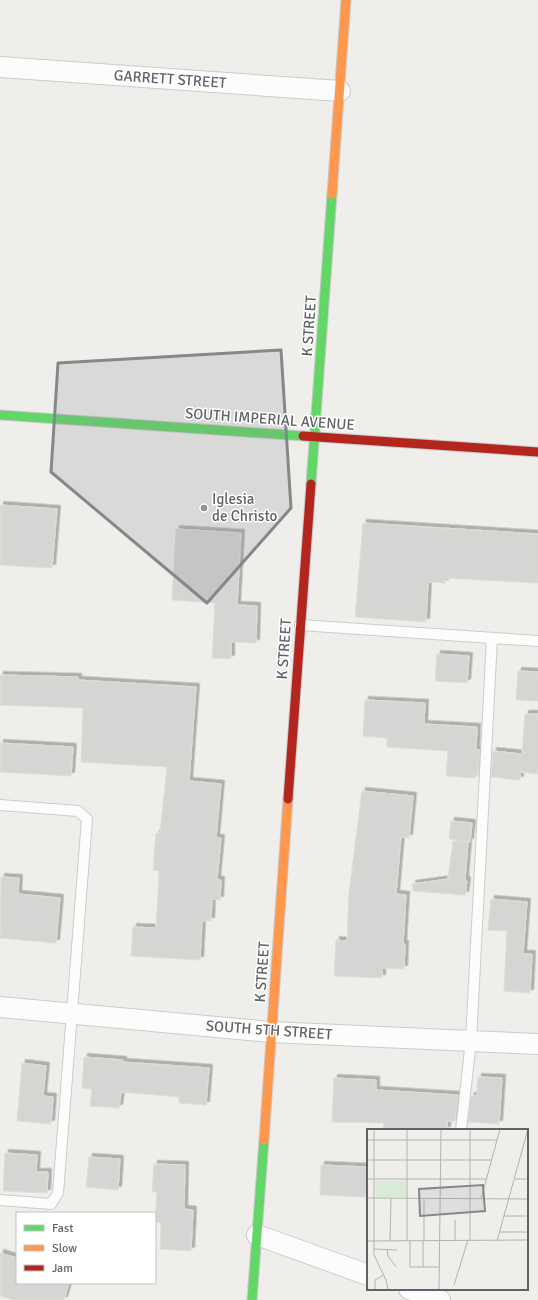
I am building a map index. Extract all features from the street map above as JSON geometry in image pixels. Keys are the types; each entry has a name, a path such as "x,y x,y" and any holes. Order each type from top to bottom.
{"street":[{"name":"K STREET","path":"252,1300 346,0"},
{"name":"GARRETT STREET","path":"0,67 340,92"},
{"name":"SOUTH IMPERIAL AVENUE","path":"0,415 538,452"},
{"name":"SOUTH 5TH STREET","path":"0,1007 271,1032 538,1044"},
{"path":"257,1235 367,1275"},
{"path":"412,1290 440,1300"}],"lane":[{"path":"300,625 538,641"},
{"path":"462,1129 471,1041 492,638"},
{"path":"0,805 78,811 87,819 58,1192 51,1204 0,1200"},
{"path":"444,1300 445,1290"}],"highlighted area":[{"path":"281,350 291,508 207,603 51,472 58,363"}],"building":[{"path":"0,505 57,509 52,568 0,565"},
{"path":"363,523 538,534 538,583 445,578 445,583 428,582 426,622 355,617"},
{"path":"176,529 241,533 237,605 257,606 256,643 231,642 231,659 212,658 215,603 172,600"},
{"path":"437,654 469,656 467,683 435,681"},
{"path":"518,671 538,672 538,701 516,700"},
{"path":"0,675 78,677 78,680 196,687 189,781 221,784 216,838 221,838 217,880 221,880 220,900 212,899 211,921 202,921 200,960 131,956 133,927 156,928 159,871 153,870 156,833 160,833 167,767 81,762 83,708 0,705"},
{"path":"365,700 425,703 424,724 477,727 476,750 480,750 478,776 475,776 475,778 446,776 448,751 387,747 387,738 363,736"},
{"path":"525,714 538,714 538,774 520,772 520,780 491,777 493,751 522,754"},
{"path":"0,743 73,747 71,776 0,772"},
{"path":"362,791 413,796 409,838 401,837 396,894 406,895 403,944 405,944 404,969 382,968 382,978 334,976 336,940 347,941 349,892"},
{"path":"451,821 472,823 470,842 449,839"},
{"path":"453,841 468,843 465,895 413,891 412,884 448,879"},
{"path":"1,877 19,878 18,894 60,898 56,943 0,938"},
{"path":"491,899 527,902 523,954 532,954 530,993 504,991 507,931 488,930"},
{"path":"84,1057 123,1060 123,1062 209,1068 206,1105 179,1103 179,1097 121,1092 119,1108 90,1106 92,1089 82,1088"},
{"path":"22,1063 46,1066 43,1096 53,1097 51,1124 17,1121"},
{"path":"478,1077 502,1078 499,1124 468,1122 471,1096 477,1096"},
{"path":"334,1078 376,1080 376,1090 458,1095 455,1121 447,1121 447,1129 383,1129 384,1123 332,1122"},
{"path":"5,1153 37,1155 36,1172 48,1172 47,1193 3,1191"},
{"path":"89,1157 120,1159 118,1190 86,1187"},
{"path":"154,1164 185,1165 184,1209 193,1210 191,1251 160,1249 161,1223 156,1222 157,1192 152,1192"},
{"path":"321,1165 367,1167 367,1197 320,1195"},
{"path":"0,1253 16,1258 16,1284 69,1284 64,1300 14,1300 0,1296"}],"traffic: fast":[{"path":"311,484 332,194"},
{"path":"0,415 303,436"},
{"path":"252,1300 264,1140"}],"traffic: slow":[{"path":"332,194 346,0"},
{"path":"264,1140 288,799"}],"traffic: jam":[{"path":"303,436 538,452"},
{"path":"288,799 311,484"}],"place":[{"name":"Iglesia de Christo","path":"204,508"}]}
